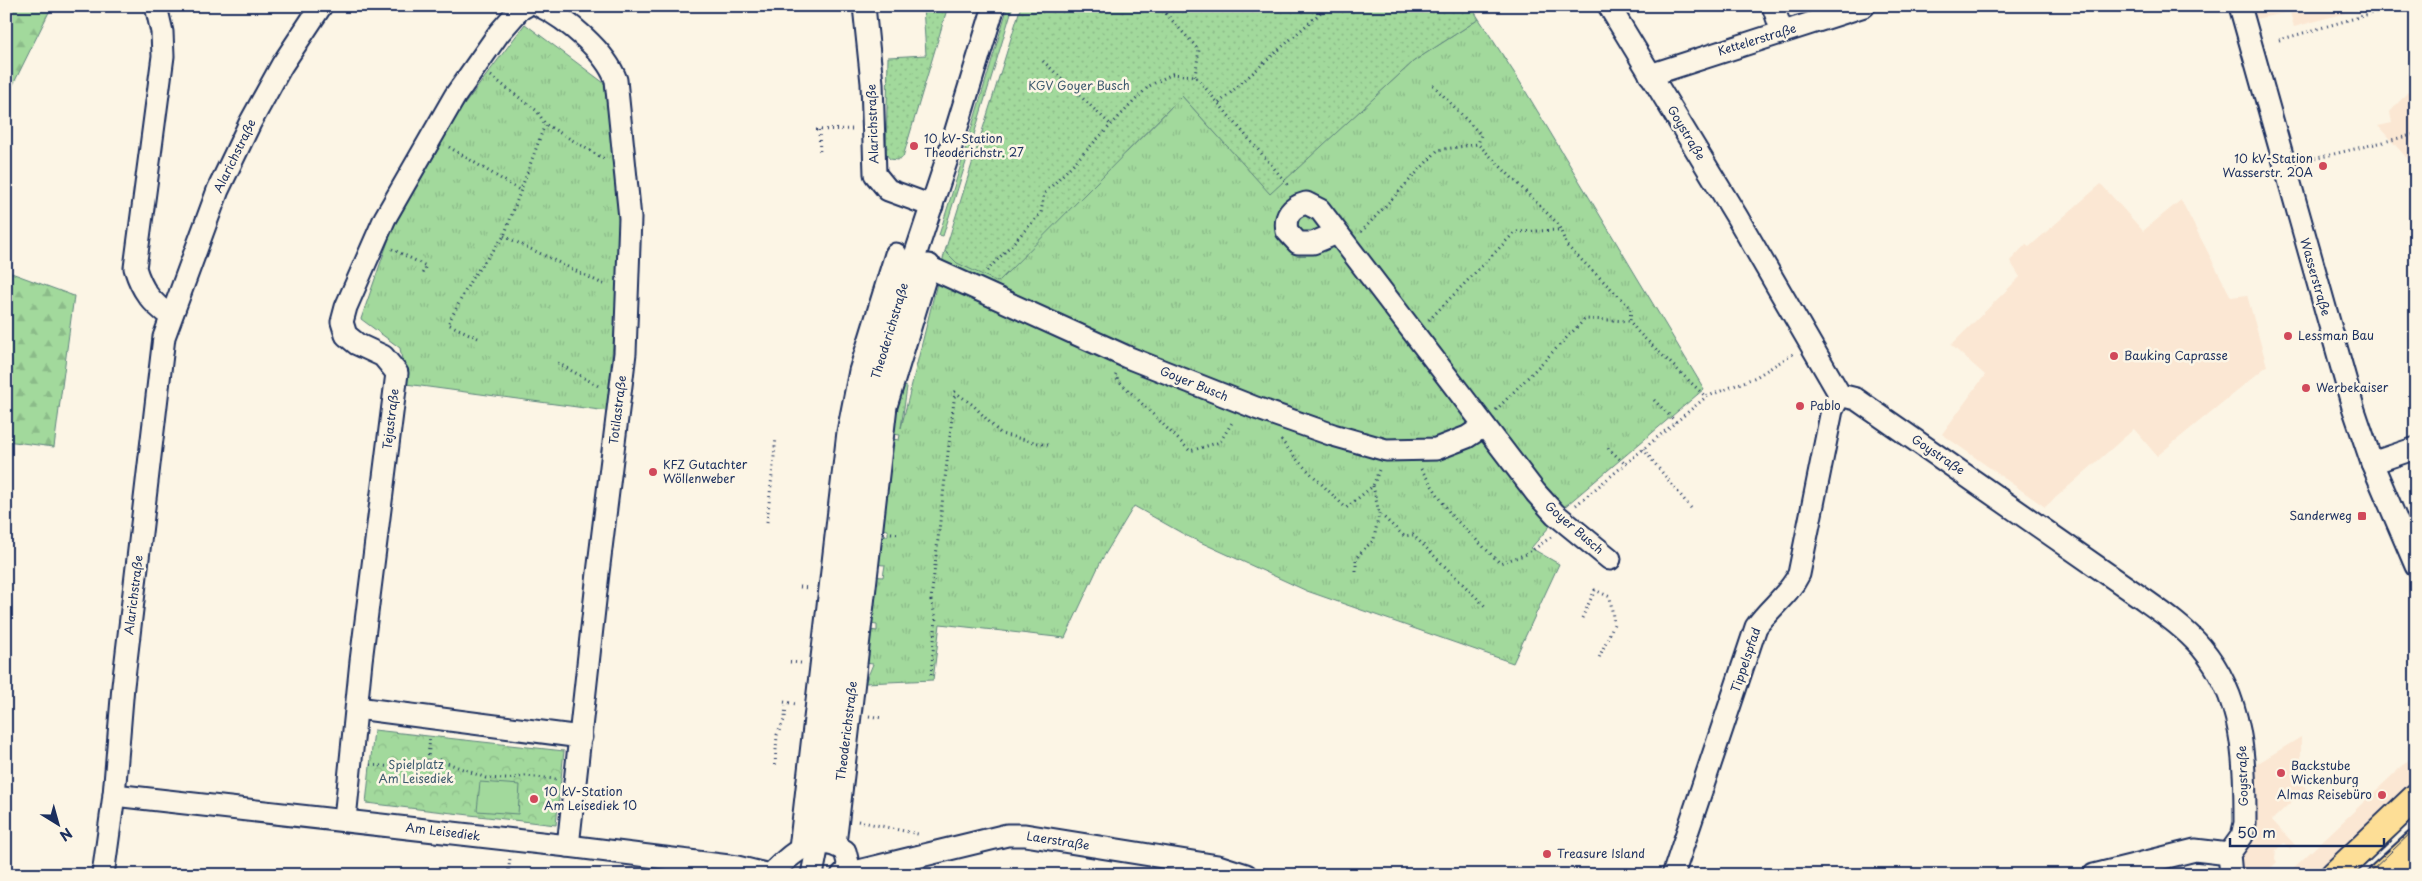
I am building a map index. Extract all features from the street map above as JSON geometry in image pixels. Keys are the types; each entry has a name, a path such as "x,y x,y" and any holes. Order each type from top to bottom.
{"main road":[{"path":"2334,875 2416,797"},
{"path":"2382,875 2416,844"}],"street":[{"path":"156,6 162,32 163,56 135,268 140,283 153,303 170,316"},
{"name":"Alarichstraße","path":"103,875 114,795 123,686 164,337 170,316 226,173 282,65 320,6"},
{"name":"Tejastraße","path":"345,819 397,373 383,356 357,344 346,335 342,322 374,240 431,136 475,64 498,33 519,10 526,6"},
{"name":"Totilastraße","path":"540,6 600,51 611,66 616,80 630,218 625,353 598,573 568,846"},
{"name":"Alarichstraße","path":"864,6 868,34 875,174 880,182 899,195 932,206"},
{"name":"Theoderichstraße","path":"812,875 818,845 829,666 848,432 860,371 913,260 932,206 994,6"},
{"name":"Goystraße","path":"1609,6 1840,395 1856,399 1966,475 2163,613 2200,646 2213,664 2228,692 2243,742 2245,823 2242,836 2230,865"},
{"path":"1773,6 1782,32"},
{"name":"Kettelerstraße","path":"1650,74 1864,6"},
{"name":"Wasserstraße","path":"2240,6 2334,344 2372,463 2411,549 2416,566"},
{"name":"Goyer Busch","path":"1298,205 1306,204 1320,210 1536,493 1563,521 1610,559"},
{"path":"1298,205 1292,209 1286,224 1291,238 1306,244 1343,242"},
{"name":"Theoderichstraße","path":"818,845 838,817 886,406 913,260"},
{"name":"Goyer Busch","path":"913,260 1127,357 1244,404 1333,435 1386,450 1436,449 1467,437 1484,426"},
{"name":"Tippelspfad","path":"1673,875 1756,627 1764,615 1795,582 1799,574 1832,410 1840,395"},
{"path":"2372,463 2416,448"},
{"path":"357,708 581,737"},
{"name":"Am Leisediek","path":"114,795 345,819 568,846 738,867 770,875"},
{"name":"Laerstraße","path":"844,874 898,863 944,849 1007,835 1025,835 1218,866 1246,875"},
{"path":"770,875 818,845 845,851 848,863 844,874"},
{"path":"2094,875 2195,850 2230,865"}],"path":[{"path":"1159,6 1199,50 1195,76"},
{"path":"1219,103 1328,6"},
{"path":"2279,40 2397,6"},
{"path":"1043,61 1110,125"},
{"path":"475,64 537,110 545,124 613,164 624,167"},
{"path":"973,286 1041,213 1044,194 1149,86 1172,74 1195,76 1294,190 1298,205"},
{"path":"1433,85 1481,135 1478,144"},
{"path":"478,338 448,324 472,278 504,236 545,124"},
{"path":"820,155 817,130 873,128"},
{"path":"2312,159 2416,134"},
{"path":"431,136 521,191"},
{"path":"1478,144 1558,224 1567,246 1631,308 1630,321 1636,331 1706,397"},
{"path":"1343,242 1365,227 1438,150 1478,144"},
{"path":"1415,335 1515,232 1559,230"},
{"path":"504,236 620,293 628,294"},
{"path":"374,240 426,266 422,274"},
{"path":"1484,426 1494,412 1585,319 1630,321"},
{"path":"1414,450 1416,462 1451,515 1500,563 1527,554 1625,464 1706,397 1756,376 1810,344"},
{"path":"1127,357 1115,377 1190,451 1220,442 1244,404"},
{"path":"558,363 596,387 611,389 620,394"},
{"path":"931,675 936,618 931,600 955,392 973,406 1001,434 1051,446"},
{"path":"1654,400 1676,422"},
{"path":"1280,417 1278,436 1299,462 1346,508 1374,486"},
{"path":"767,522 776,438"},
{"path":"1608,448 1625,464"},
{"path":"1643,449 1691,508"},
{"path":"1356,571 1356,558 1374,539 1379,512 1374,486 1386,450"},
{"path":"1379,512 1404,536 1414,536 1485,606 1486,604"},
{"path":"892,533 900,534"},
{"path":"1582,618 1595,590 1610,597 1614,624 1598,660"},
{"path":"775,765 777,735 784,718 786,703"},
{"path":"428,760 430,736"},
{"path":"370,765 406,768 428,760 444,760 486,778 507,779 525,776 576,781"},
{"path":"838,817 919,834 944,849"},
{"path":"888,828 889,823"}],"shaded area":[{"path":"2251,6 2371,6 2294,27 2290,12 2255,19"},
{"path":"2416,73 2416,168 2378,126 2392,123 2390,112 2414,85 2412,77"},
{"name":"Bauking Caprasse","path":"2101,184 2143,231 2181,200 2231,297 2247,295 2267,366 2157,456 2134,429 2045,507 1942,434 1985,375 1951,345 2020,277 2010,261 2026,244 2029,247"},
{"path":"2301,737 2301,783 2306,788 2272,820 2295,845 2290,850 2284,843 2276,850 2275,859 2277,862 2271,868 2277,875 2240,875 2250,768"},
{"path":"2416,753 2416,785 2321,875 2286,875"}],"green space":[{"path":"6,6 52,6 6,99"},
{"path":"923,6 948,6 903,157 897,160 890,159 886,154 888,57 926,55"},
{"path":"1008,6 1013,6 969,151 965,150"},
{"name":"KGV Goyer Busch","path":"1021,6 1471,6 1479,19 1414,61 1270,194 1182,96 998,282 957,263 945,251"},
{"path":"1479,19 1517,77 1704,389 1549,520 1550,526 1531,548 1559,564 1513,663 1307,591 1187,536 1134,506 1101,561 1065,638 940,624 933,680 865,683 873,664 865,663 862,629 877,631 877,625 863,623 871,576 883,577 885,565 871,564 873,534 888,536 888,530 874,528 884,438 899,440 900,435 885,433 895,383 907,387 901,428 945,251 957,263 1127,152 1182,96 1270,193 1414,61"},
{"path":"525,24 604,83 623,232 607,411 406,384 400,348 361,319 392,230 461,109"},
{"path":"963,158 967,159 943,236 939,235"},
{"path":"6,271 74,296 54,447 6,441"},
{"name":"Spielplatz Am Leisediek","path":"374,730 564,751 556,825 366,803"},
{"path":"480,782 520,785 518,814 477,811"}],"tram line":[{"path":"2354,875 2416,816"},
{"path":"2367,875 2416,828"}],"place":[{"name":"10 kV-Station Theoderichstr. 27","path":"914,146"},
{"name":"10 kV-Station Wasserstr. 20A","path":"2323,166"},
{"name":"Lessman Bau","path":"2288,336"},
{"name":"Bauking Caprasse","path":"2114,356"},
{"name":"Werbekaiser","path":"2306,388"},
{"name":"Pablo","path":"1800,406"},
{"name":"KFZ Gutachter Wöllenweber","path":"653,472"},
{"name":"Sanderweg","path":"2362,516"},
{"name":"Backstube Wickenburg","path":"2281,773"},
{"name":"Almas Reisebüro","path":"2382,795"},
{"name":"10 kV-Station Am Leisediek 10","path":"534,799"},
{"name":"Treasure Island","path":"1547,854"}]}
